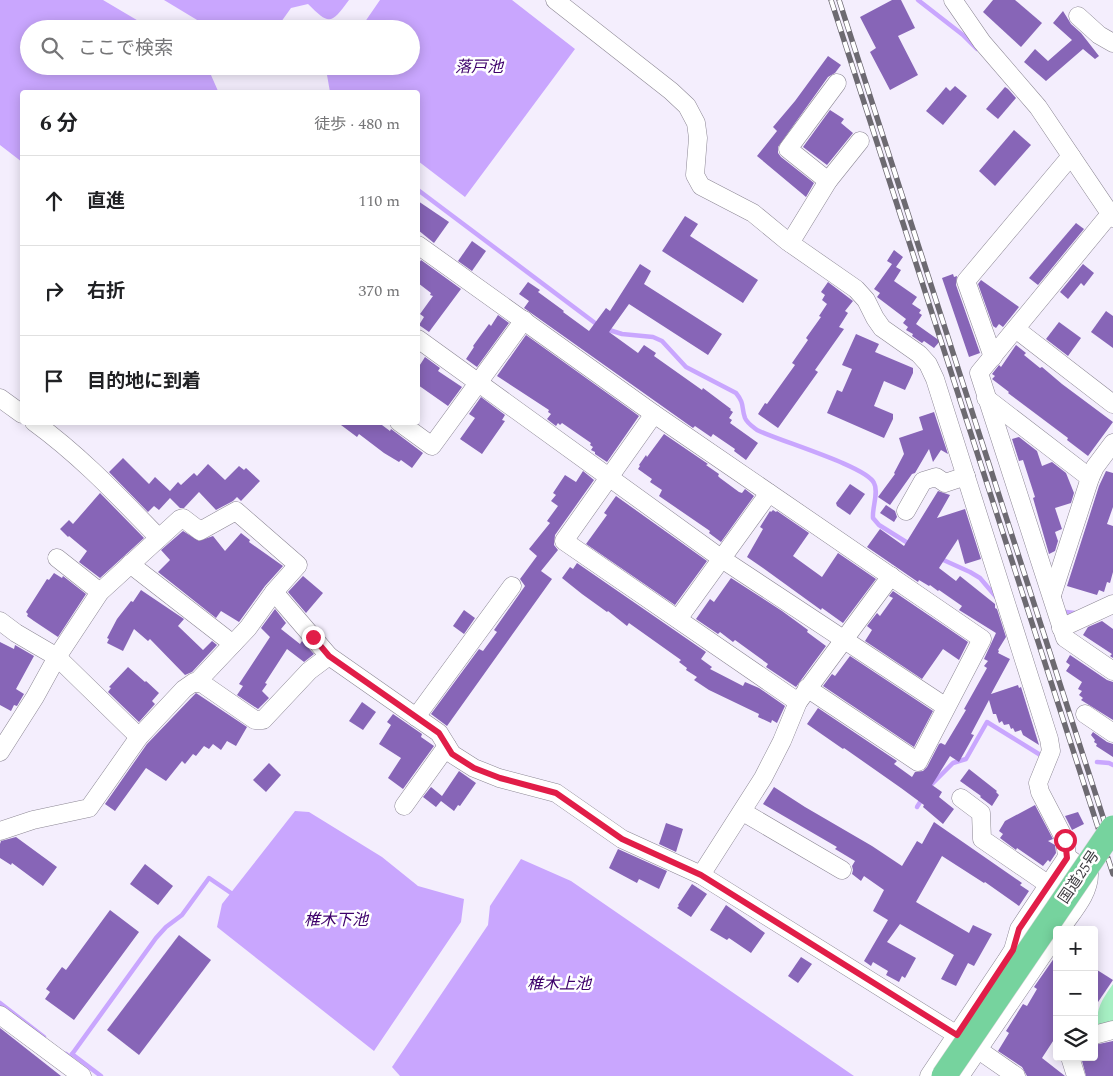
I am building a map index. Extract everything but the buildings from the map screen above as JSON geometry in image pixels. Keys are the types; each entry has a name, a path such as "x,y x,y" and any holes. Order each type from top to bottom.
{"highway":[{"name":"国道25号","path":"944,1076 1113,828"}],"street":[{"path":"555,0 671,91 687,106 696,123 698,138 695,175 701,186 753,213 790,243 856,289 866,300 882,328 919,354 928,364 935,379 1049,739 1050,750 1038,783 1040,792 1065,840 1067,858 1019,929 1013,950 929,1076"},
{"path":"953,0 982,42 1038,107 1069,159 1109,211 1016,330 979,373 1065,638 1113,671"},
{"path":"1078,16 1100,35 1113,43"},
{"path":"828,181 788,149 837,83"},
{"path":"790,243 828,181 860,141"},
{"path":"993,357 966,281 1069,159"},
{"path":"420,246 654,414 982,639 918,762 678,619 564,541 654,414"},
{"path":"403,425 432,446 524,320"},
{"path":"1016,330 1113,404"},
{"path":"420,340 722,559 946,707"},
{"path":"0,398 20,413"},
{"path":"986,398 1090,478"},
{"path":"38,425 88,466 159,538"},
{"path":"1052,595 1090,478 1095,467 1113,443"},
{"path":"906,511 923,481 936,477 945,483 966,476"},
{"path":"678,619 769,493"},
{"path":"0,752 35,697 57,657 100,592 180,519 183,518 200,531 236,511 298,565 274,592 248,628 196,683"},
{"path":"57,558 100,592"},
{"path":"130,564 233,644"},
{"path":"701,875 743,812 771,763 803,695 891,576"},
{"path":"416,717 512,586"},
{"path":"274,592 329,656 439,733 452,754 474,768 500,778 556,793 622,839 701,875 957,1035 1016,1076"},
{"path":"1061,628 1113,604"},
{"path":"0,621 16,633 57,657 139,737"},
{"path":"0,830 33,820 89,808 139,737 184,689 194,682 203,684 255,720 262,720 309,671 329,656"},
{"path":"1085,714 1113,733"},
{"path":"404,806 447,746"},
{"path":"961,798 981,812 982,839 1049,886"},
{"path":"743,812 842,870"},
{"path":"1063,926 1086,890 1089,881 1089,873 1067,858"},
{"path":"960,1076 1053,940"},
{"path":"1006,961 1028,976"},
{"path":"0,1015 82,1076"},
{"path":"1098,1034 1113,1030"},
{"path":"1071,1061 1076,1076"}],"green space":[{"path":"1113,984 1113,1026 1098,1029 1098,1012 1105,995"}],"water":[{"path":"0,0 103,0 137,20 20,20 20,75 211,75 218,90 20,90 20,160 0,145"},
{"path":"164,0 349,0 334,18 330,19 321,16 308,4 291,8 282,20 197,20"},
{"name":"落戸池","path":"380,0 512,0 575,49 465,197 420,163 420,90 330,90 327,75 420,75 420,20 366,20"},
{"name":"椎木下池","path":"295,811 309,812 382,857 418,886 464,899 461,922 374,1051 217,927 222,904"},
{"name":"椎木上池","path":"521,859 571,881 854,1076 400,1076 392,1067 488,925 490,906"}],"waterway":[{"path":"918,0 963,35 977,49"},
{"path":"420,192 599,326"},
{"path":"606,329 622,334 653,337 662,341 686,367 736,393 742,403 746,420 757,430 821,454 868,476 874,483 876,495 873,518 879,525 911,545"},
{"path":"939,558 980,578 997,598"},
{"path":"1066,612 1075,613"},
{"path":"932,784 953,763 966,759 987,722 1042,756"},
{"path":"1097,762 1113,765"},
{"path":"917,807 922,799"},
{"path":"66,1054 70,1057 156,938 166,927 182,915 209,878 231,893"},
{"path":"0,1003 44,1037"},
{"path":"72,1054 101,1076"}],"railway":[{"path":"831,0 1113,874"},
{"path":"839,0 1113,848"}],"route":[{"path":"313,637 329,656 439,733 452,754 474,768 500,778 556,793 622,839 701,875 957,1035 1013,950 1019,929 1067,858 1065,840"}]}
